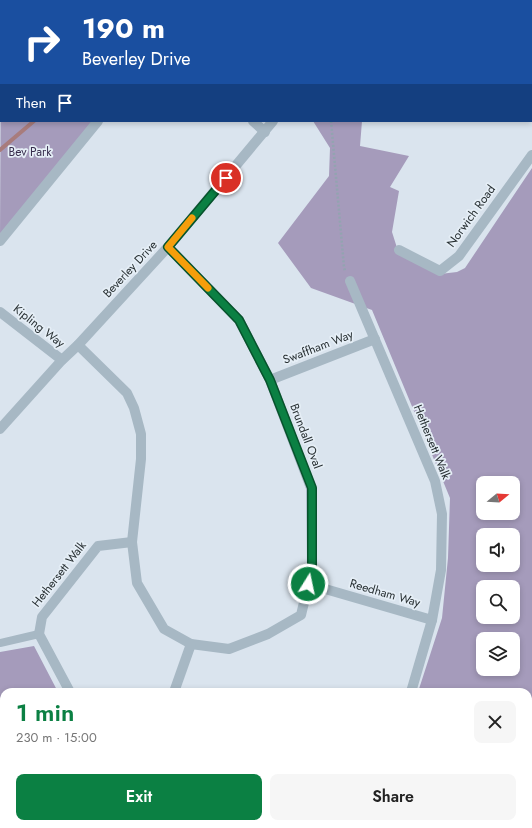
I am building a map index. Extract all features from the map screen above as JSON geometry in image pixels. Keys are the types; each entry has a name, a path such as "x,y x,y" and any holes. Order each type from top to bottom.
{"street":[{"path":"0,240 97,122"},
{"path":"254,122 265,132"},
{"name":"Beverley Drive","path":"0,429 62,360 78,345 168,247 272,122"},
{"name":"Norwich Road","path":"399,250 440,272 459,256 532,155"},
{"name":"Brundall Oval","path":"78,345 127,393 134,408 141,434 141,459 132,542 138,582 164,629 191,644 229,649 268,634 301,615 312,569 312,488 270,380 239,320 168,247"},
{"name":"Hethersett Walk","path":"350,281 435,481 442,514 441,570 432,620 412,688"},
{"name":"Kipling Way","path":"0,312 62,360"},
{"name":"Swaffham Way","path":"270,380 375,339"},
{"name":"Hethersett Walk","path":"39,634 42,617 98,546 132,542"},
{"name":"Reedham Way","path":"308,584 432,620"},
{"path":"39,634 68,688"},
{"path":"175,688 191,644"}],"lane":[{"path":"0,643 39,634"}],"path":[{"path":"331,122 344,267 350,281"}],"green space":[{"name":"Bev Park","path":"1,122 92,122 0,236"},
{"path":"314,122 362,122 360,146 409,156 390,187 399,191 392,232 398,251 440,274 457,272 465,268 532,168 532,688 419,688 442,618 448,558 450,498 372,310 311,288 278,243 329,176 330,148"},
{"path":"34,646 56,688 0,688 0,652"}],"waterway":[{"path":"0,150 33,122"}],"slow traffic":[{"path":"192,218 168,247 208,288"}],"route":[{"path":"226,178 168,247 239,320 270,380 312,488 312,569 308,584"}]}
